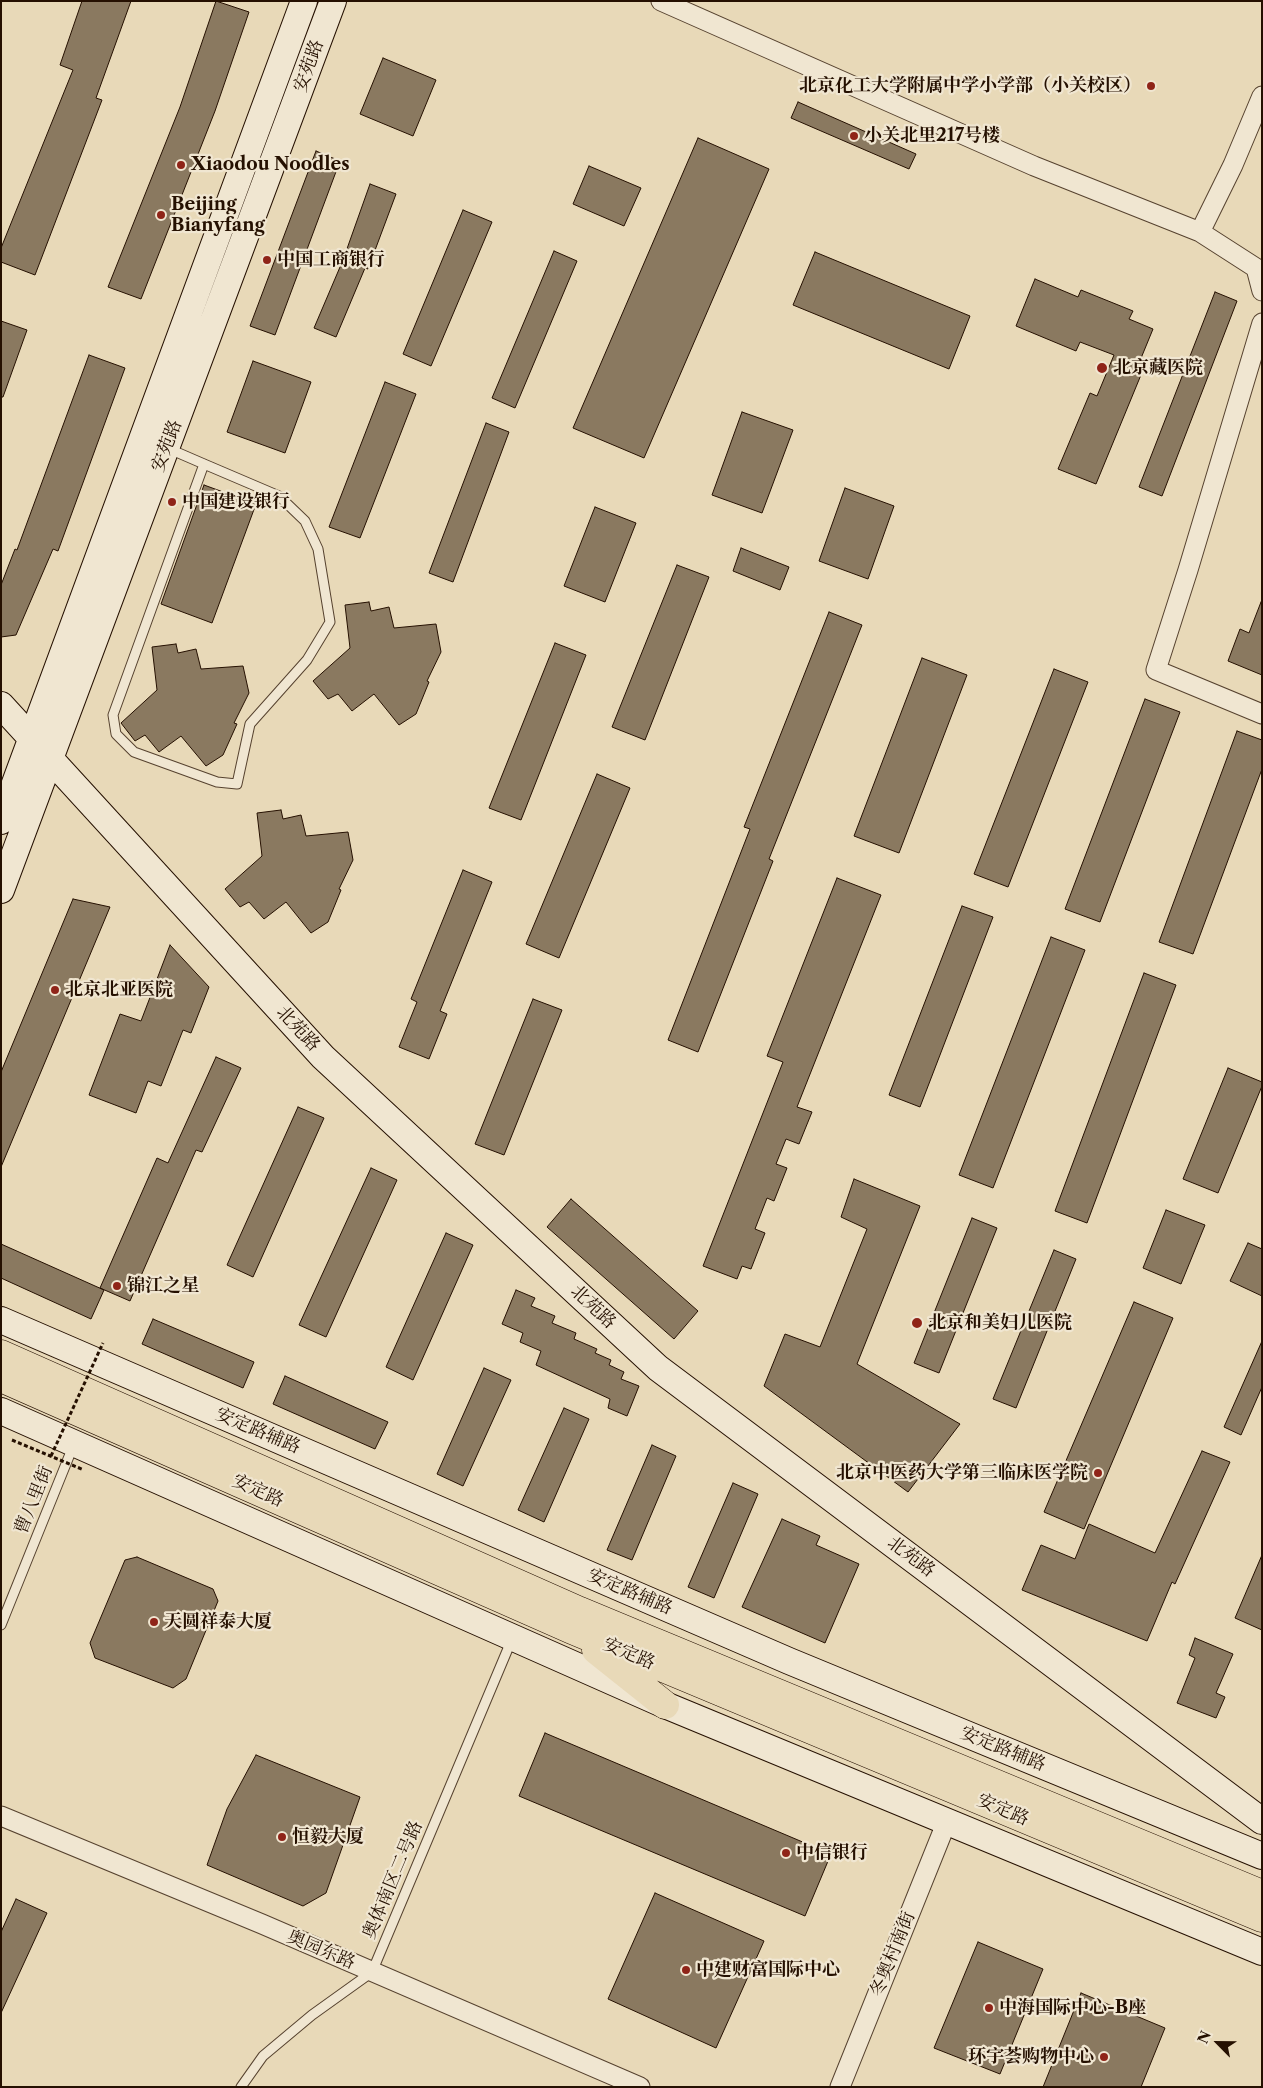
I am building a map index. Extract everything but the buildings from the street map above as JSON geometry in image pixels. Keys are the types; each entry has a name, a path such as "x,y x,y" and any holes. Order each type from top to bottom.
{"main road":[{"name":"安定路","path":"1,1354 580,1611 1262,1894"},
{"name":"安定路","path":"1,1378 572,1630 1262,1918"},
{"path":"572,1630 665,1705"}],"street":[{"name":"安苑路","path":"1,821 33,740 304,1"},
{"name":"安苑路","path":"1,890 51,761 333,1"},
{"path":"661,1 1034,166 1200,232 1256,268 1262,291"},
{"path":"1200,232 1233,164 1262,96"},
{"path":"1262,323 1156,670 1262,714"},
{"name":"北苑路","path":"1,705 323,1057 658,1368 1262,1821"},
{"name":"安定路","path":"12,1324 64,1382"},
{"name":"安定路辅路","path":"12,1324 780,1657 1262,1856"},
{"path":"1,1411 665,1705"},
{"name":"安定路","path":"665,1705 1262,1952"},
{"name":"奥园东路","path":"1,1816 640,2087"},
{"name":"冬奥村南街","path":"840,2087 947,1821"}],"lane":[{"path":"166,447 278,496 305,521 318,549 330,622 307,660 250,724 237,784 216,782 134,752 116,734 113,715 204,464"},
{"name":"曹八里街","path":"1,1625 74,1443"},
{"name":"奥体南区二号路","path":"372,1972 512,1637"},
{"path":"240,2087 262,2056 312,2014 372,1972"}],"path":[{"path":"51,1456 102,1342"},
{"path":"12,1440 84,1470"}],"place":[{"name":"北京化工大学附属中学小学部（小关校区）","path":"1151,86"},
{"name":"小关北里217号楼","path":"854,136"},
{"name":"Xiaodou Noodles","path":"181,165"},
{"name":"Beijing Bianyfang","path":"161,215"},
{"name":"中国工商银行","path":"267,260"},
{"name":"北京藏医院","path":"1102,368"},
{"name":"中国建设银行","path":"172,502"},
{"name":"北京北亚医院","path":"55,990"},
{"name":"锦江之星","path":"117,1286"},
{"name":"北京和美妇儿医院","path":"917,1323"},
{"name":"北京中医药大学第三临床医学院","path":"1098,1473"},
{"name":"天圆祥泰大厦","path":"154,1622"},
{"name":"恒毅大厦","path":"282,1837"},
{"name":"中信银行","path":"786,1853"},
{"name":"中建财富国际中心","path":"686,1970"},
{"name":"中海国际中心-B座","path":"989,2008"},
{"name":"环宇荟购物中心","path":"1104,2057"}]}
